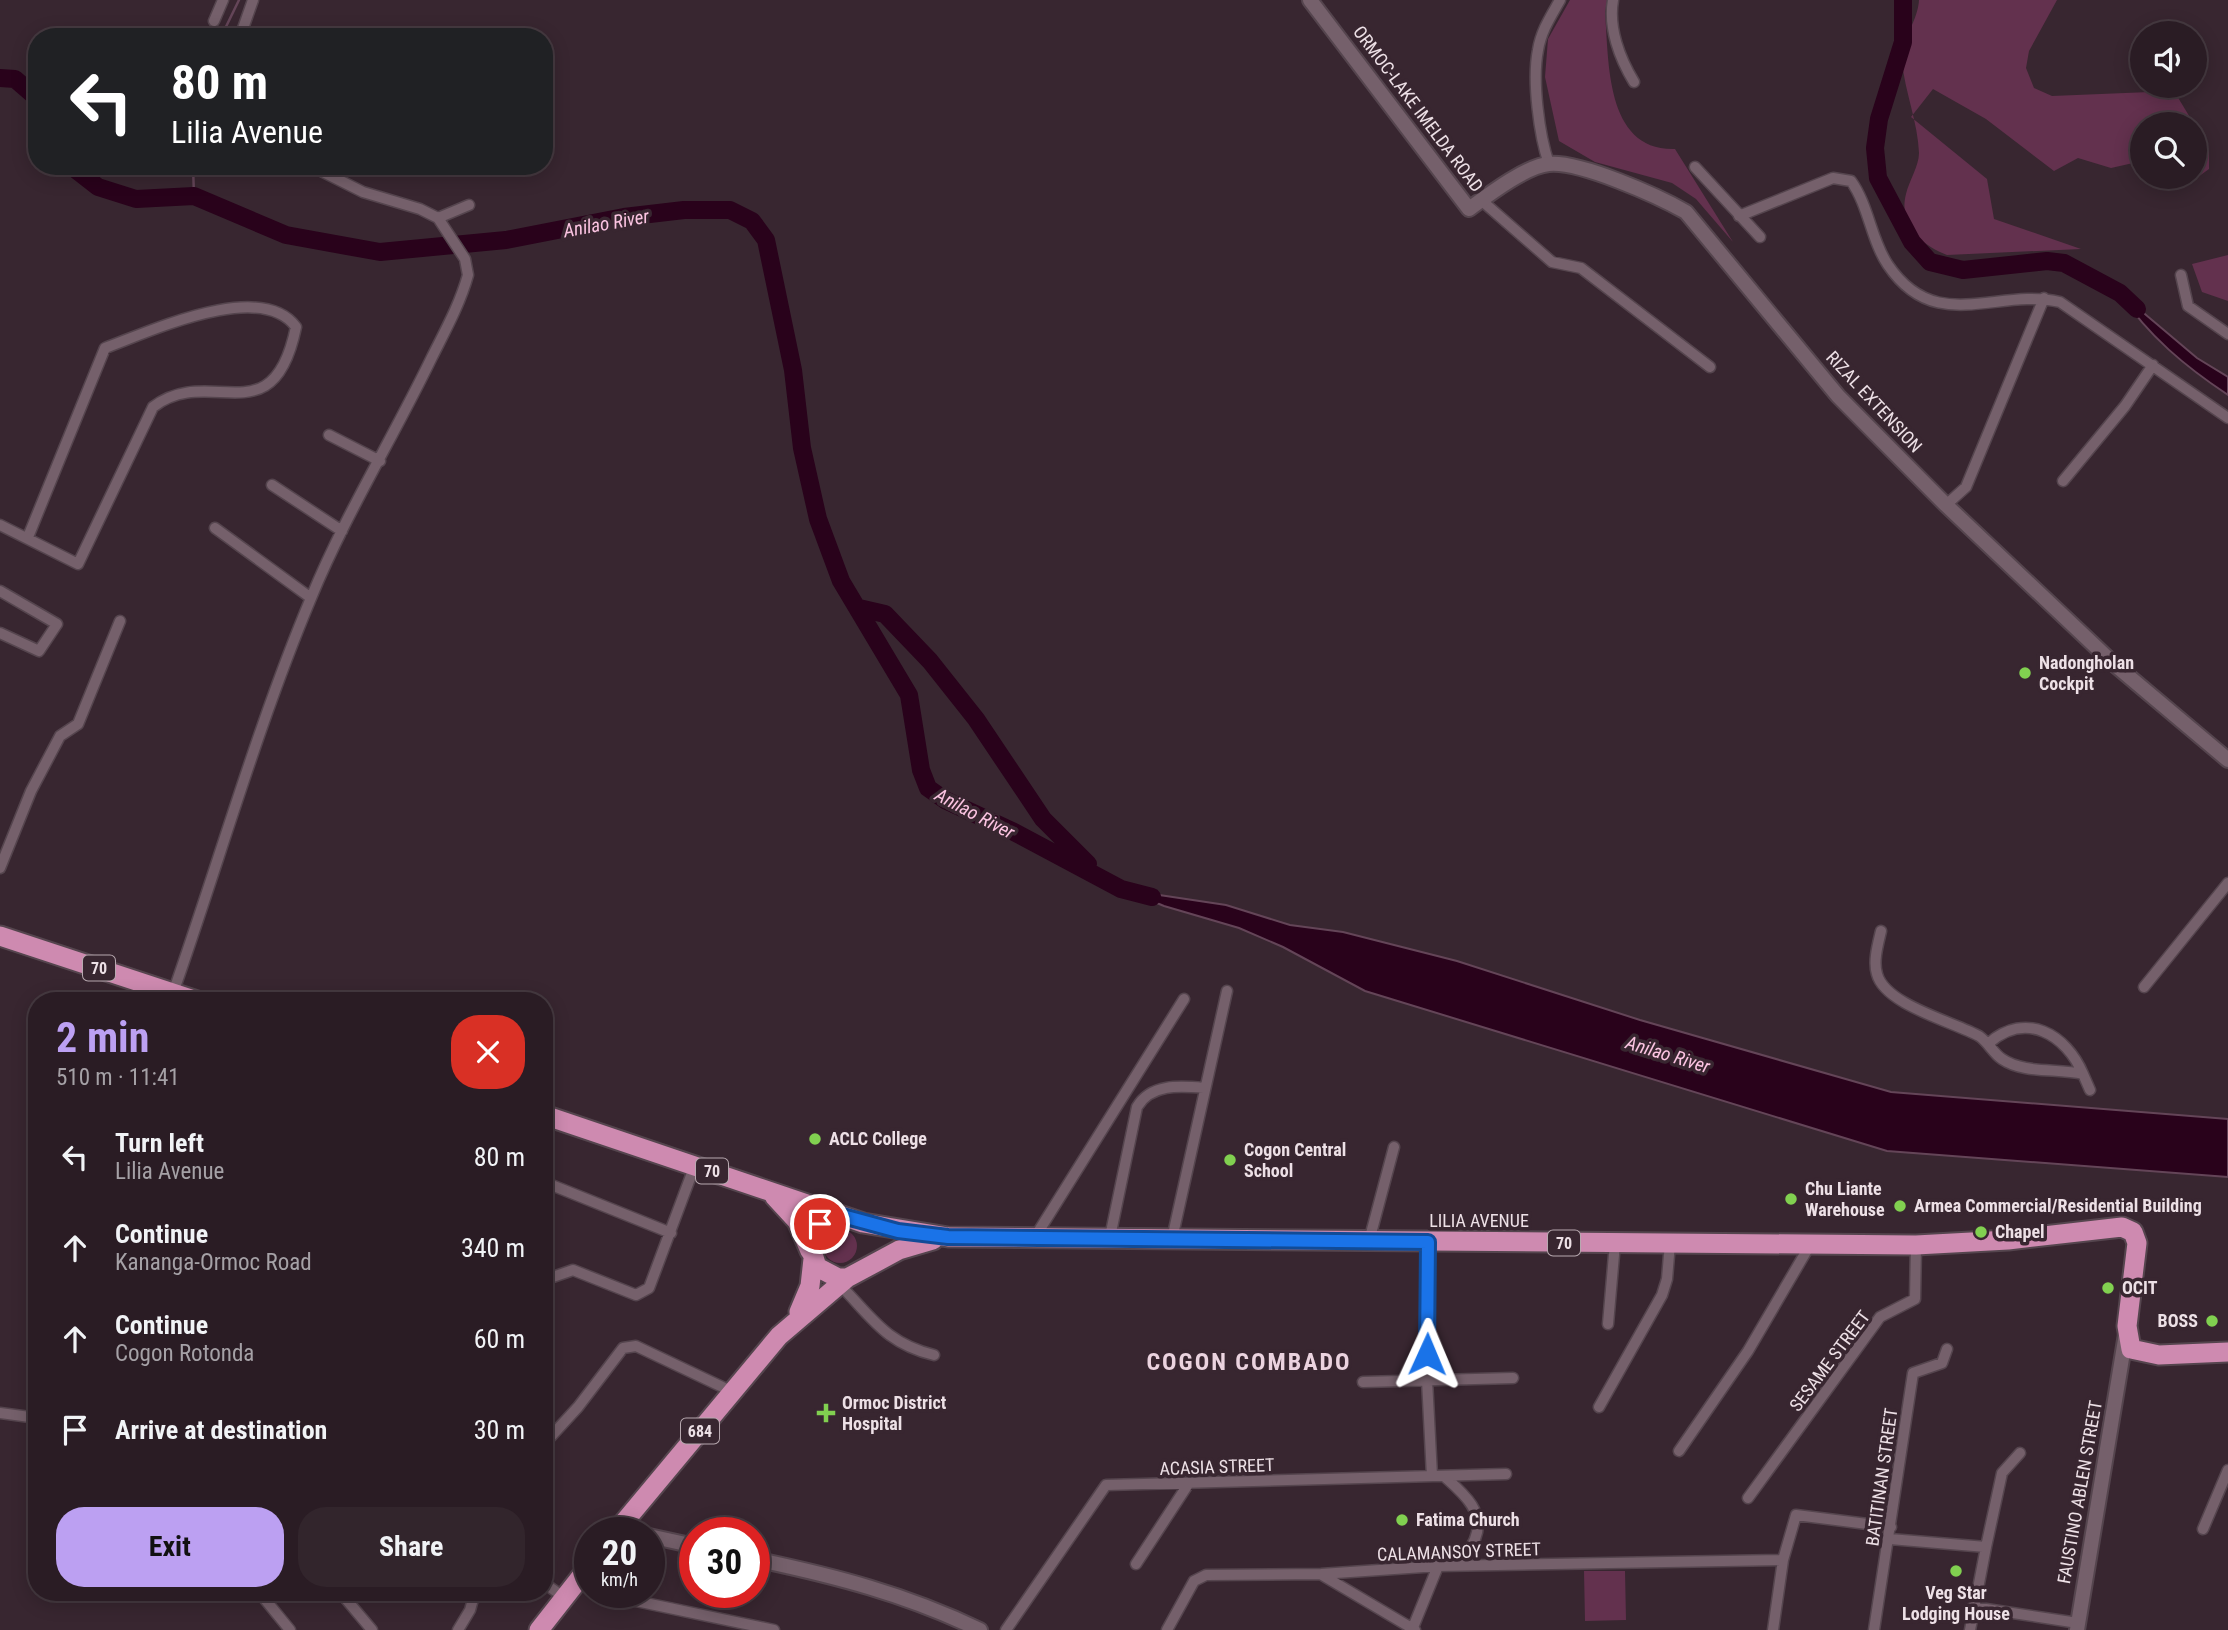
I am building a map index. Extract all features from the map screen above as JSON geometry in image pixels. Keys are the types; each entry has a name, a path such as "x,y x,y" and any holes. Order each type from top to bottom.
{"highway":[{"name":"70","path":"0,936 170,992"},
{"name":"70","path":"553,1118 863,1223 948,1237"},
{"name":"70","path":"768,1191 790,1212 811,1255"},
{"path":"839,1215 825,1219 815,1230 811,1255 823,1272 849,1277 873,1246 863,1223"},
{"name":"LILIA AVENUE","path":"948,1237 1916,1245 2008,1240 2122,1227 2133,1232 2137,1243 2127,1326"},
{"name":"70","path":"849,1277 899,1250 948,1237"},
{"name":"684","path":"627,1517 791,1323 808,1294 811,1255"},
{"name":"684","path":"791,1323 849,1277"},
{"path":"2127,1326 2164,1355 2228,1352"},
{"path":"539,1630 574,1598"}],"street":[{"path":"214,21 223,0"},
{"path":"243,28 253,0"},
{"name":"ORMOC-LAKE IMELDA ROAD","path":"1310,0 1475,204"},
{"path":"1560,0 1545,26 1538,51 1541,126 1549,164 1534,168 1475,204 1552,262 1581,268 1710,367"},
{"path":"1613,0 1611,10 1620,61 1634,82"},
{"name":"RIZAL EXTENSION","path":"1549,164 1566,165 1657,195 1686,212 1838,396 1946,505 2114,664 2228,760"},
{"path":"1695,167 1760,237"},
{"path":"173,992 219,863 245,776 311,598 342,531 380,461 453,313 468,275 465,259 438,218 420,209 363,192 329,175"},
{"path":"1740,216 1833,178 1842,178 1856,188 1886,262 1896,276 1924,297 1961,307 2044,298 2060,302 2228,418"},
{"path":"438,218 469,205"},
{"path":"2181,275 2188,306 2228,334"},
{"path":"1946,505 1966,487 2044,298"},
{"path":"0,525 78,564 153,407 168,395 257,391 276,377 290,356 296,327 289,317 259,307 203,312 106,348 27,537"},
{"path":"2063,481 2125,406 2153,365"},
{"path":"329,435 380,461"},
{"path":"272,485 342,531"},
{"path":"215,528 311,598"},
{"path":"0,591 57,624 39,652 0,633"},
{"path":"0,868 31,791 60,736 78,724 120,621"},
{"path":"2144,987 2228,883"},
{"path":"1881,931 1875,967 1881,984 1908,1004 1989,1043 1999,1057 2011,1064 2083,1074"},
{"path":"1172,1239 1227,991"},
{"path":"1035,1237 1184,999"},
{"path":"1989,1043 2008,1030 2031,1028 2063,1042 2090,1090"},
{"path":"1110,1237 1137,1107 1141,1100 1149,1093 1166,1088 1205,1088"},
{"path":"1369,1241 1394,1147"},
{"path":"553,1277 573,1270 636,1295 649,1288 695,1165"},
{"path":"553,1186 671,1233"},
{"path":"1428,1242 1427,1380 1432,1476"},
{"path":"1608,1324 1615,1243"},
{"path":"1599,1407 1662,1295 1667,1279 1670,1243"},
{"path":"1679,1451 1748,1351 1810,1244"},
{"name":"SESAME STREET","path":"1748,1498 1880,1317 1915,1300 1916,1245"},
{"path":"849,1277 889,1336 911,1350 934,1355"},
{"name":"FAUSTINO ABLEN STREET","path":"2077,1627 2127,1326"},
{"path":"553,1435 623,1348 636,1346 733,1392"},
{"name":"BATITINAN STREET","path":"1874,1630 1890,1539 1913,1373 1942,1363 1947,1349"},
{"path":"2122,1361 2164,1355"},
{"path":"1363,1382 1513,1378"},
{"path":"0,1413 28,1417"},
{"path":"1970,1630 2001,1473 2020,1453"},
{"path":"2203,1529 2228,1470"},
{"name":"ACASIA STREET","path":"1006,1630 1106,1485 1506,1474"},
{"path":"1445,1477 1468,1498 1477,1516 1475,1539 1454,1566"},
{"path":"1136,1564 1189,1483"},
{"path":"1773,1630 1783,1560 1796,1515 1891,1527"},
{"path":"1890,1539 1986,1547"},
{"name":"CALAMANSOY STREET","path":"1167,1630 1194,1581 1206,1575 1321,1574 1438,1566 1783,1560"},
{"path":"770,1562 850,1579 911,1599 980,1630"},
{"path":"1321,1574 1413,1629 1438,1566"},
{"path":"553,1586 574,1591"},
{"path":"266,1601 290,1630"},
{"path":"348,1601 372,1630"},
{"path":"458,1630 472,1601"},
{"path":"1973,1607 2077,1627"},
{"path":"659,1608 775,1630"}],"shaded area":[{"path":"1570,0 1607,0 1605,12 1610,77 1623,119 1635,135 1652,146 1675,149 1733,242 1696,199 1672,183 1595,162 1559,141 1545,77 1548,39"},
{"path":"1919,0 2057,0 2029,51 2026,68 2034,88 2052,96 2130,93 2130,98 2178,98 2187,112 2130,112 2130,164 2111,168 2078,158 2054,171 1986,119 1933,89 1913,115 1902,54"},
{"path":"1914,120 1987,179 1994,219 2081,249 1947,255 1921,240 1909,224 1904,205 1919,158"},
{"path":"2207,147 2209,151 2207,170"},
{"path":"2228,255 2228,301 2202,292 2192,264"},
{"path":"840,1229 852,1234 857,1246 852,1258 840,1263 828,1258 823,1246 828,1234"},
{"path":"1584,1571 1625,1571 1626,1620 1585,1621"}],"water":[{"path":"2120,293 2197,358 2228,377 2228,395 2155,337"},
{"path":"1126,890 1226,905 1290,925 1343,932 1457,961 1640,1020 1891,1092 2228,1119 2228,1177 1887,1151 1365,991 1283,947 1239,928 1164,906"}],"waterway":[{"path":"225,28 239,0"},
{"path":"1903,0 1903,42 1879,119 1875,148 1878,178 1912,242 1930,262 1963,270 2047,261 2064,263 2120,293 2137,309"},
{"name":"Anilao River","path":"0,78 15,79 28,90"},
{"name":"Anilao River","path":"83,175 98,187 136,199 194,196 286,235 380,252 506,240 624,217 684,210 730,210 752,221 766,240 793,370 802,448 818,519 841,581 909,695 921,770 928,788 945,800 1014,832 1121,889 1152,897"},
{"path":"193,175 194,196"},
{"name":"Anilao River","path":"859,608 885,614 930,661 976,719 1043,819 1088,864"}],"place":[{"name":"Nadongholan Cockpit","path":"2025,673"},
{"name":"ACLC College","path":"815,1139"},
{"name":"Cogon Central School","path":"1230,1160"},
{"name":"Chu Liante Warehouse","path":"1791,1199"},
{"name":"Armea Commercial/Residential Building","path":"1900,1206"},
{"name":"Chapel","path":"1981,1232"},
{"name":"OCIT","path":"2108,1288"},
{"name":"BOSS","path":"2212,1321"},
{"name":"Ormoc District Hospital","path":"826,1413"},
{"name":"Fatima Church","path":"1402,1520"},
{"name":"Veg Star Lodging House","path":"1956,1571"}],"district":[{"name":"COGON COMBADO","path":"1249,1362"}],"route":[{"path":"820,1224 825,1219 839,1215 898,1231 948,1237 1428,1242 1427,1354"}]}
